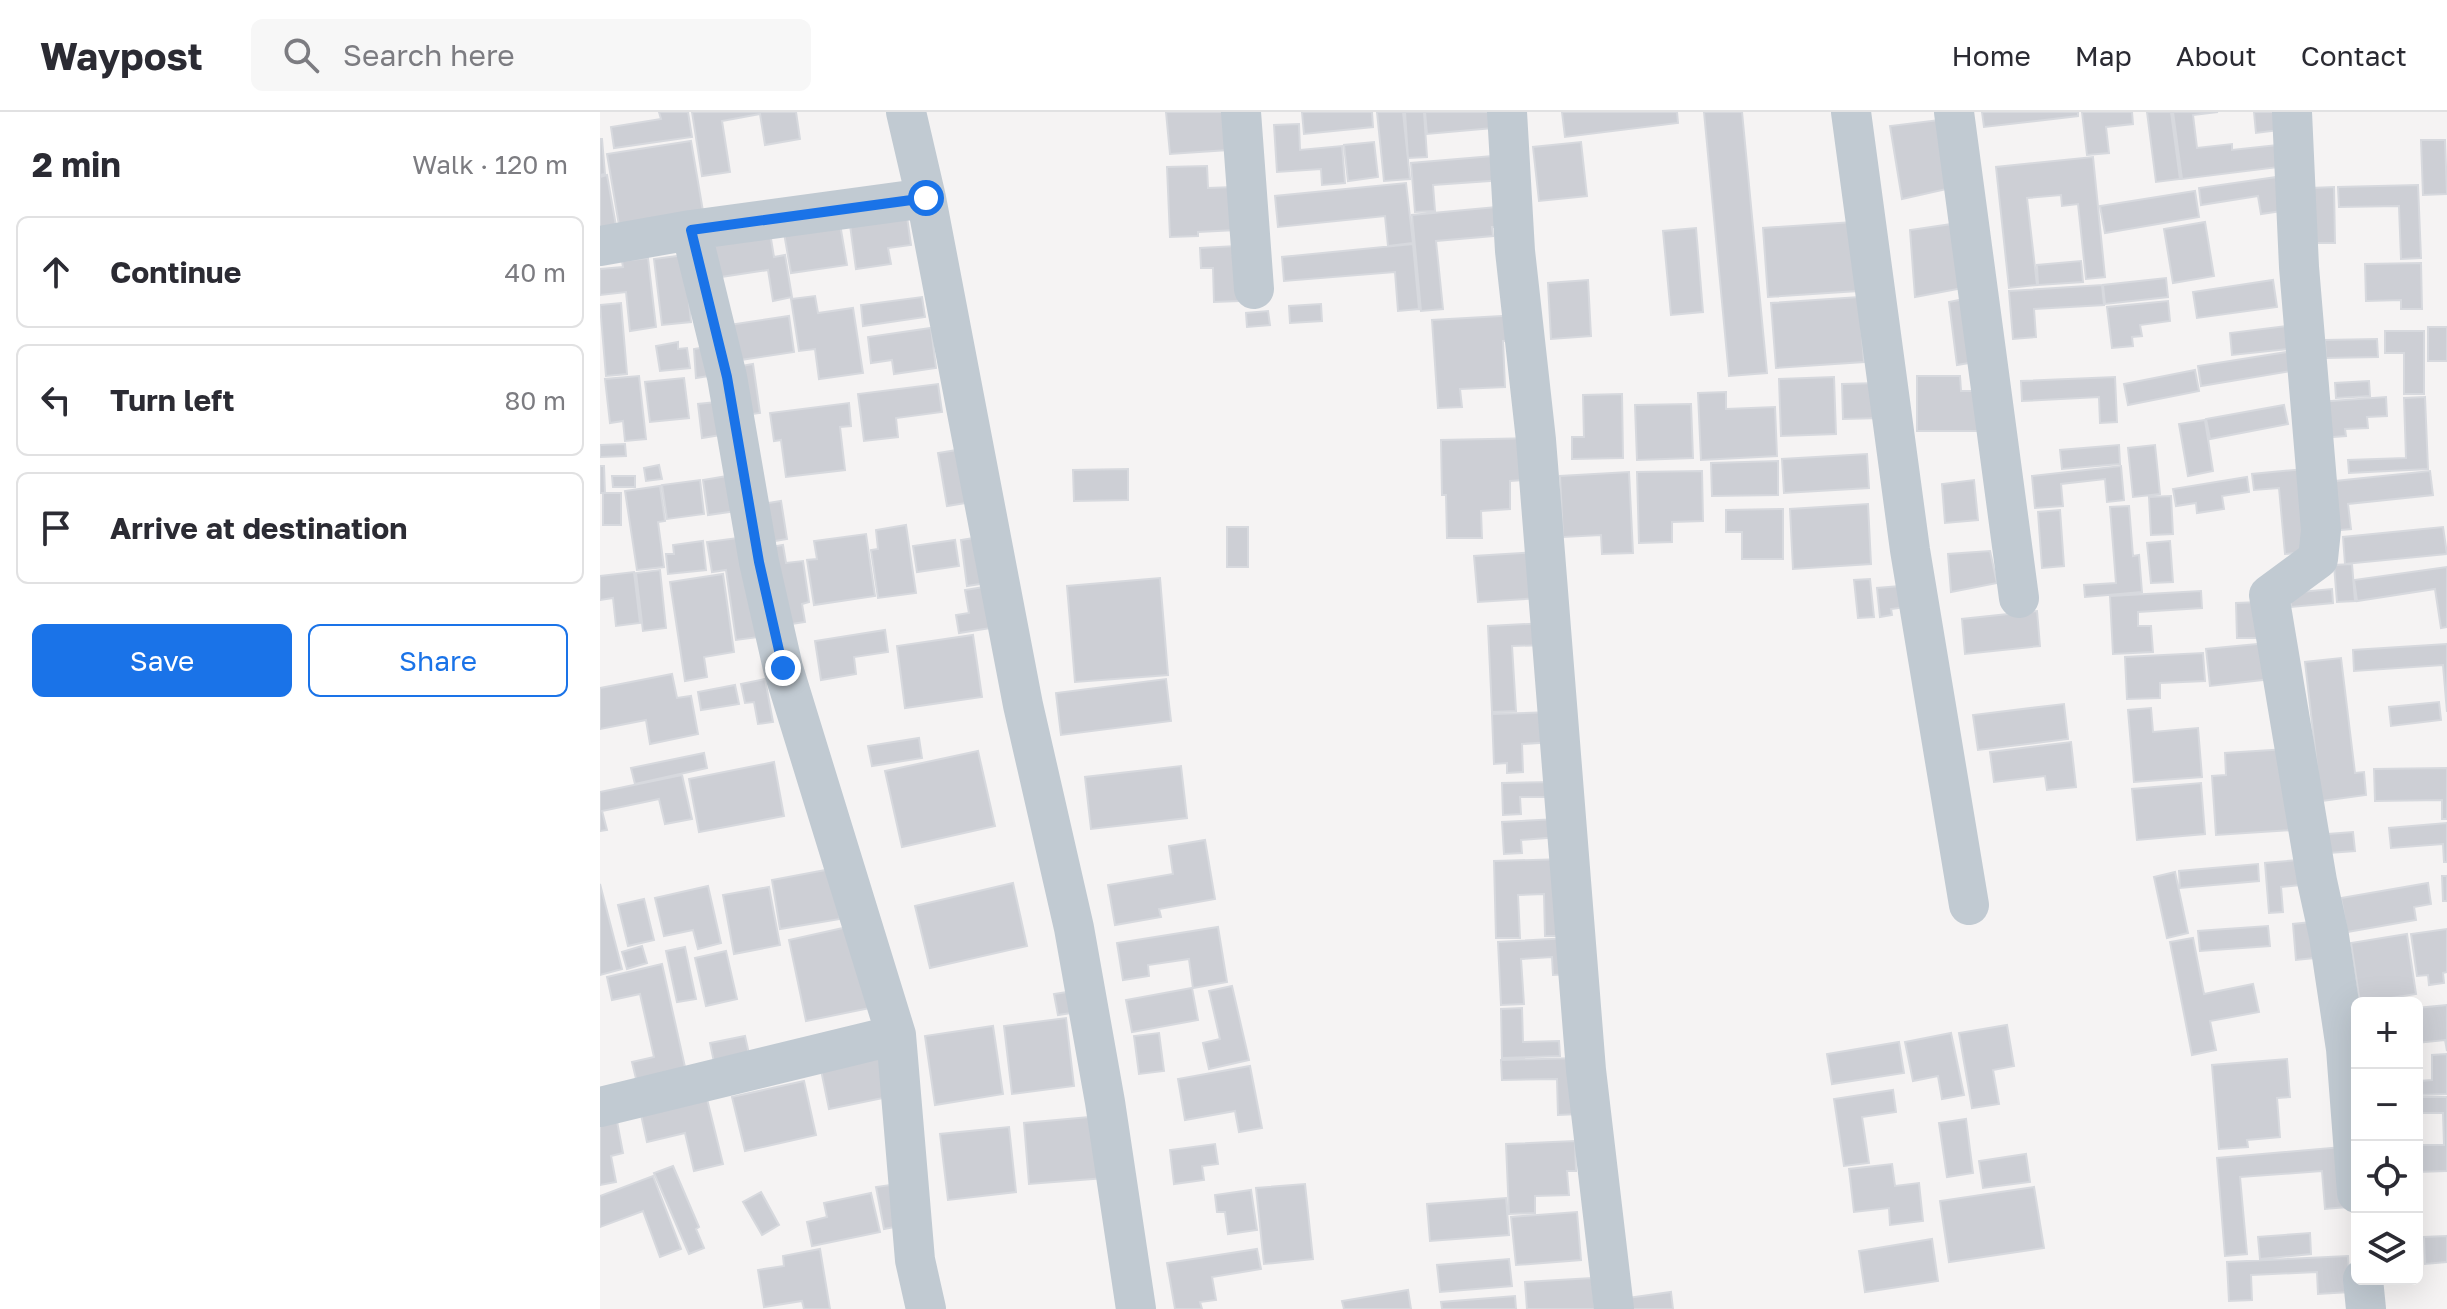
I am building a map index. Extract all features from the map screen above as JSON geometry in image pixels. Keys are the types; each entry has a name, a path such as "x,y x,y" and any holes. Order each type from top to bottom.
{"street":[{"path":"906,112 926,198 1023,705 1074,928 1105,1102 1136,1309"},
{"path":"1241,112 1254,289"},
{"path":"1507,112 1515,251 1538,456 1586,1070 1614,1309"},
{"path":"1851,112 1910,550 1969,905"},
{"path":"1954,112 2019,598"},
{"path":"2292,112 2299,267 2321,530 2318,559 2269,595 2329,936 2344,1034 2353,1141"},
{"path":"600,246 691,230 926,198"},
{"path":"691,230 727,377 759,562 783,668 896,1035 915,1260 926,1309"},
{"path":"600,1107 896,1035"},
{"path":"2364,1285 2366,1309"}],"building":[{"path":"659,112 688,112 692,137 614,148 611,127 661,119"},
{"path":"692,112 796,112 800,139 765,145 760,114 722,121 730,172 702,176"},
{"path":"1166,112 1225,112 1228,150 1170,154"},
{"path":"1302,112 1372,112 1373,127 1304,134"},
{"path":"1377,112 1403,112 1410,179 1384,181"},
{"path":"1405,112 1424,112 1427,157 1408,158"},
{"path":"1425,112 1514,112 1515,126 1427,134"},
{"path":"1562,112 1677,112 1678,123 1565,137"},
{"path":"1704,112 1742,112 1767,373 1729,376"},
{"path":"1982,112 2078,112 2078,116 1984,127"},
{"path":"2082,112 2132,112 2133,124 2106,127 2109,153 2087,155"},
{"path":"2147,112 2171,112 2180,179 2156,182"},
{"path":"2173,112 2218,112 2193,115 2197,148 2232,144 2232,150 2277,145 2279,167 2182,179"},
{"path":"2254,112 2278,112 2280,130 2256,133"},
{"path":"1939,120 1951,188 1902,199 1890,126"},
{"path":"1299,124 1300,150 1342,146 1345,183 1322,185 1321,169 1277,172 1274,125"},
{"path":"600,139 605,174 600,175"},
{"path":"2421,140 2445,140 2447,194 2423,195"},
{"path":"691,141 705,223 621,237 607,154"},
{"path":"1374,142 1378,177 1348,181 1344,145"},
{"path":"1581,142 1587,196 1539,201 1533,147"},
{"path":"1516,154 1518,179 1433,185 1435,211 1415,212 1411,163"},
{"path":"2093,157 2105,277 2086,279 2078,204 2062,206 2061,195 2027,198 2037,285 2009,288 1996,167"},
{"path":"1207,166 1208,188 1234,187 1236,230 1170,237 1167,167"},
{"path":"607,175 618,237 600,240 600,177"},
{"path":"2277,177 2282,211 2261,214 2258,196 2201,205 2199,188"},
{"path":"1406,183 1413,243 1388,246 1385,216 1278,227 1275,196"},
{"path":"2418,185 2421,258 2401,259 2399,206 2339,207 2338,187"},
{"path":"2334,187 2335,243 2311,243 2311,188"},
{"path":"2195,191 2199,217 2105,233 2100,206"},
{"path":"1496,207 1498,227 1492,227 1493,236 1436,241 1443,309 1421,311 1412,215"},
{"path":"907,217 911,245 888,248 891,264 856,269 850,225"},
{"path":"1853,222 1858,291 1768,297 1763,228"},
{"path":"2205,222 2214,276 2173,283 2164,229"},
{"path":"840,224 847,265 791,273 784,233"},
{"path":"1952,224 1963,288 1915,297 1910,230"},
{"path":"1696,228 1703,312 1671,315 1663,231"},
{"path":"770,233 774,257 785,255 792,297 773,301 768,270 714,278 708,242"},
{"path":"1413,244 1419,309 1398,311 1395,272 1284,281 1282,257"},
{"path":"1237,246 1239,301 1214,302 1213,268 1201,268 1200,248"},
{"path":"692,254 687,283 691,322 662,325 654,259"},
{"path":"648,258 656,327 630,331 626,292 600,295 600,269 623,267 622,261"},
{"path":"2081,261 2083,282 2038,285 2037,265"},
{"path":"2421,263 2422,309 2401,309 2401,300 2366,301 2365,264"},
{"path":"2166,278 2168,297 2105,304 2103,285"},
{"path":"1588,280 1591,336 1551,339 1548,283"},
{"path":"2273,280 2277,307 2197,318 2193,292"},
{"path":"2102,285 2104,305 2034,309 2036,337 2013,339 2009,291"},
{"path":"815,296 818,313 853,308 863,373 819,379 815,349 799,351 791,299"},
{"path":"922,297 925,317 863,326 861,305"},
{"path":"1859,297 1864,362 1776,368 1771,303"},
{"path":"1964,299 1975,362 1957,365 1949,302"},
{"path":"2168,301 2170,321 2140,325 2142,336 2132,337 2133,346 2112,348 2107,307"},
{"path":"621,303 627,374 606,376 600,305"},
{"path":"1321,304 1322,321 1290,323 1289,306"},
{"path":"1268,311 1270,325 1247,327 1246,313"},
{"path":"1519,315 1520,340 1503,341 1505,387 1460,389 1462,407 1438,408 1432,320"},
{"path":"789,316 794,352 727,362 722,326"},
{"path":"2286,326 2288,349 2232,355 2230,333"},
{"path":"2428,327 2447,327 2447,361 2428,361"},
{"path":"931,328 936,368 894,374 892,360 871,363 868,337"},
{"path":"2385,331 2424,331 2424,394 2404,394 2404,353 2385,353"},
{"path":"2377,339 2378,357 2326,358 2325,340"},
{"path":"678,342 678,349 687,348 690,368 660,371 656,346"},
{"path":"706,347 709,376 696,378 694,349"},
{"path":"2287,352 2291,371 2201,386 2198,366"},
{"path":"753,364 760,413 738,416 730,368"},
{"path":"2195,370 2199,391 2128,405 2124,384"},
{"path":"639,376 646,439 625,441 623,421 610,423 605,379"},
{"path":"1917,376 1960,376 1961,391 1981,391 1981,431 1917,431"},
{"path":"1834,377 1836,434 1781,436 1779,379"},
{"path":"2115,377 2117,422 2100,423 2099,397 2022,401 2021,381"},
{"path":"684,378 689,418 650,422 645,382"},
{"path":"2369,381 2370,396 2336,398 2335,383"},
{"path":"1880,383 1881,418 1843,419 1842,384"},
{"path":"938,384 942,412 896,418 898,437 864,441 858,394"},
{"path":"1726,392 1726,409 1775,407 1777,456 1701,460 1698,393"},
{"path":"1622,394 1623,458 1572,459 1572,437 1584,437 1583,395"},
{"path":"2386,397 2387,416 2367,417 2368,428 2345,429 2346,436 2320,438 2318,402"},
{"path":"2425,397 2428,469 2349,473 2348,460 2406,458 2404,398"},
{"path":"716,402 721,435 702,438 698,404"},
{"path":"849,403 851,426 840,427 845,470 786,477 781,440 774,441 770,413"},
{"path":"1691,404 1693,458 1637,460 1635,405"},
{"path":"2284,405 2288,424 2210,439 2206,419"},
{"path":"2205,420 2213,471 2188,476 2179,424"},
{"path":"1532,438 1523,480 1510,481 1510,509 1481,511 1482,538 1447,538 1441,440"},
{"path":"625,444 626,456 600,457 600,445"},
{"path":"2119,445 2120,464 2062,469 2060,450"},
{"path":"2155,445 2160,494 2133,497 2128,448"},
{"path":"957,450 966,503 947,506 938,453"},
{"path":"1867,454 1869,488 1784,493 1782,459"},
{"path":"1778,461 1778,495 1712,496 1711,463"},
{"path":"659,465 662,479 646,481 644,468"},
{"path":"600,466 604,466 605,493 600,493"},
{"path":"2121,466 2124,500 2107,502 2105,479 2061,484 2063,506 2035,508 2032,476"},
{"path":"1128,469 1128,500 1074,501 1073,470"},
{"path":"2305,469 2313,551 2285,554 2279,488 2254,490 2252,474"},
{"path":"1702,471 1703,521 1672,522 1672,542 1639,543 1637,472"},
{"path":"2430,471 2433,495 2348,504 2351,529 2331,531 2326,482"},
{"path":"1629,472 1633,553 1602,554 1601,535 1563,537 1560,476"},
{"path":"739,474 744,510 708,515 703,480"},
{"path":"612,476 635,476 635,487 613,487"},
{"path":"2247,477 2249,492 2222,496 2224,509 2197,513 2196,503 2176,506 2173,489"},
{"path":"700,480 704,514 667,519 662,485"},
{"path":"1974,480 1978,520 1945,523 1942,484"},
{"path":"660,486 665,521 658,522 664,567 637,570 625,491"},
{"path":"603,493 621,493 621,525 603,525"},
{"path":"2171,496 2173,534 2151,535 2149,497"},
{"path":"781,501 787,539 763,543 756,505"},
{"path":"1868,504 1871,564 1793,569 1790,509"},
{"path":"2129,506 2133,556 2139,555 2142,592 2085,597 2084,585 2116,583 2110,507"},
{"path":"1783,509 1783,559 1742,559 1742,532 1726,532 1726,510"},
{"path":"2060,510 2064,566 2042,568 2038,512"},
{"path":"906,525 916,593 878,598 871,550 878,549 876,530"},
{"path":"1227,527 1248,527 1248,567 1227,567"},
{"path":"2443,527 2447,554 2345,564 2343,537"},
{"path":"866,534 875,596 814,605 807,560 817,559 814,541"},
{"path":"745,537 759,637 736,640 726,570 712,572 707,542"},
{"path":"980,537 987,583 967,586 961,540"},
{"path":"955,540 959,566 917,572 913,546"},
{"path":"703,541 706,570 668,574 666,554 674,554 673,545"},
{"path":"2170,541 2173,582 2151,583 2147,543"},
{"path":"783,545 786,563 803,561 809,602 802,604 805,622 778,626 765,548"},
{"path":"1990,551 1997,583 1951,592 1948,554"},
{"path":"1537,552 1541,598 1478,602 1474,556"},
{"path":"2352,564 2355,601 2337,602 2334,565"},
{"path":"2447,567 2447,627 2441,628 2435,589 2357,601 2354,580"},
{"path":"660,570 666,628 643,631 636,573"},
{"path":"634,572 640,623 616,626 613,598 600,600 600,576"},
{"path":"723,574 734,652 704,657 707,677 685,681 670,582"},
{"path":"1160,578 1168,675 1075,682 1067,586"},
{"path":"1870,579 1874,617 1858,618 1854,580"},
{"path":"1912,585 1914,606 1891,609 1892,615 1880,617 1877,588"},
{"path":"990,586 997,627 959,633 956,615 969,613 965,590"},
{"path":"2332,589 2333,603 2291,607 2290,593"},
{"path":"2201,591 2202,608 2138,612 2138,626 2151,626 2153,652 2113,654 2110,596"},
{"path":"2261,602 2262,638 2237,638 2236,603"},
{"path":"2037,611 2040,646 1965,654 1962,619"},
{"path":"1546,623 1547,645 1512,646 1516,711 1492,712 1488,626"},
{"path":"885,630 888,652 854,657 856,674 821,680 815,641"},
{"path":"973,635 982,697 905,708 897,646"},
{"path":"2267,643 2271,679 2210,686 2206,649"},
{"path":"2447,644 2447,712 2443,665 2354,671 2353,650"},
{"path":"2203,653 2205,681 2160,683 2160,698 2127,699 2125,657"},
{"path":"2341,658 2355,773 2364,772 2366,795 2321,801 2305,662"},
{"path":"672,674 677,698 691,696 698,734 650,744 646,720 600,729 600,688"},
{"path":"765,679 773,722 758,724 754,702 745,703 741,684"},
{"path":"1166,679 1171,721 1061,735 1056,693"},
{"path":"735,685 739,704 701,710 698,692"},
{"path":"2439,702 2441,720 2391,726 2389,707"},
{"path":"2064,704 2068,739 1978,750 1973,715"},
{"path":"2151,708 2153,732 2198,728 2202,777 2134,782 2128,710"},
{"path":"1553,712 1554,742 1522,744 1523,772 1507,773 1507,763 1494,764 1492,714"},
{"path":"919,738 922,758 872,766 868,746"},
{"path":"2071,742 2076,787 2047,790 2045,776 1994,782 1990,752"},
{"path":"2287,749 2293,830 2216,835 2212,776 2226,775 2225,753"},
{"path":"978,751 995,826 902,847 885,771"},
{"path":"704,753 707,768 635,784 631,768"},
{"path":"774,762 784,816 699,832 689,779"},
{"path":"1181,766 1187,818 1091,829 1085,777"},
{"path":"2447,768 2447,819 2442,819 2442,800 2375,801 2374,769"},
{"path":"682,775 692,819 665,824 659,799 602,811 607,830 600,831 600,792"},
{"path":"1556,782 1556,797 1520,797 1521,814 1503,815 1502,783"},
{"path":"2201,783 2205,834 2137,840 2132,789"},
{"path":"1558,819 1559,837 1521,840 1522,853 1504,854 1502,822"},
{"path":"2447,823 2447,862 2444,862 2443,844 2391,848 2389,828"},
{"path":"2353,832 2355,851 2329,853 2328,834"},
{"path":"1205,840 1215,899 1159,909 1161,917 1115,925 1108,885 1173,874 1169,846"},
{"path":"1567,859 1569,936 1545,936 1544,894 1518,895 1520,938 1496,938 1494,861"},
{"path":"2298,860 2300,885 2281,887 2283,912 2269,913 2265,863"},
{"path":"2258,864 2259,881 2180,888 2179,871"},
{"path":"831,869 840,919 780,929 772,880"},
{"path":"2175,872 2188,933 2167,938 2154,877"},
{"path":"2442,876 2447,876 2447,901 2443,901"},
{"path":"1013,883 1027,946 930,968 915,906"},
{"path":"2428,883 2431,904 2414,907 2416,920 2347,932 2341,898"},
{"path":"600,884 622,969 600,975"},
{"path":"708,886 721,943 698,949 693,930 664,936 655,898"},
{"path":"769,887 780,945 734,954 723,895"},
{"path":"644,899 654,940 628,946 618,905"},
{"path":"2311,922 2314,958 2296,960 2293,924"},
{"path":"852,926 870,1008 806,1021 789,940"},
{"path":"2268,926 2270,946 2200,951 2198,931"},
{"path":"1218,927 1227,982 1193,988 1189,959 1148,965 1149,976 1123,980 1117,943"},
{"path":"2447,929 2444,983 2429,985 2428,975 2417,976 2411,934"},
{"path":"2407,934 2416,994 2359,997 2351,943"},
{"path":"1569,938 1571,974 1553,975 1552,957 1521,959 1524,1004 1501,1005 1498,942"},
{"path":"2193,938 2204,994 2253,984 2259,1012 2210,1021 2216,1050 2192,1055 2170,942"},
{"path":"642,946 647,963 627,969 622,952"},
{"path":"685,947 696,999 677,1002 666,951"},
{"path":"726,951 737,999 706,1006 695,958"},
{"path":"662,964 687,1076 638,1087 632,1062 654,1057 640,994 612,1000 607,977"},
{"path":"1232,986 1249,1060 1209,1069 1203,1043 1220,1039 1209,991"},
{"path":"1192,988 1198,1020 1132,1032 1126,1000"},
{"path":"1080,990 1084,1011 1058,1015 1054,994"},
{"path":"2447,1005 2447,1051 2445,1040 2423,1042 2423,1007"},
{"path":"1522,1008 1523,1042 1559,1041 1560,1056 1502,1058 1501,1009"},
{"path":"1066,1018 1074,1086 1012,1094 1004,1026"},
{"path":"2007,1025 2014,1066 1993,1070 1999,1104 1972,1108 1959,1033"},
{"path":"993,1026 1003,1094 935,1105 925,1036"},
{"path":"1159,1033 1164,1071 1139,1074 1134,1036"},
{"path":"1951,1033 1964,1095 1942,1099 1938,1076 1913,1081 1905,1042"},
{"path":"745,1036 749,1054 714,1062 710,1043"},
{"path":"1899,1042 1904,1073 1832,1084 1827,1054"},
{"path":"879,1052 888,1097 829,1109 820,1065"},
{"path":"2447,1054 2447,1094 2423,1095 2423,1081 2432,1080 2432,1055"},
{"path":"1578,1058 1579,1114 1558,1115 1557,1079 1502,1080 1501,1060"},
{"path":"2287,1059 2290,1097 2277,1098 2280,1137 2247,1140 2248,1147 2219,1149 2212,1065"},
{"path":"1250,1066 1262,1128 1239,1132 1235,1111 1185,1120 1178,1079"},
{"path":"804,1081 816,1135 745,1151 732,1097"},
{"path":"1893,1090 1896,1112 1862,1117 1869,1163 1844,1166 1834,1099"},
{"path":"706,1095 723,1164 694,1171 685,1133 647,1142 640,1110"},
{"path":"2423,1097 2447,1097 2447,1171 2423,1172 2423,1145 2444,1145 2443,1113 2423,1113"},
{"path":"616,1116 623,1153 611,1156 616,1182 600,1185 600,1120"},
{"path":"1100,1116 1105,1178 1029,1184 1024,1123"},
{"path":"1966,1119 1973,1173 1947,1177 1939,1123"},
{"path":"1009,1127 1016,1192 948,1200 940,1134"},
{"path":"1575,1141 1576,1171 1567,1171 1569,1195 1535,1196 1535,1213 1509,1214 1506,1144"},
{"path":"1215,1144 1218,1164 1202,1166 1204,1180 1174,1184 1170,1150"},
{"path":"2342,1147 2347,1207 2325,1209 2322,1171 2240,1177 2247,1254 2225,1256 2217,1158"},
{"path":"2026,1154 2030,1182 1983,1188 1979,1161"},
{"path":"1892,1164 1895,1186 1919,1183 1923,1221 1890,1225 1889,1208 1854,1212 1849,1169"},
{"path":"673,1166 699,1227 696,1229 704,1248 689,1254 654,1173"},
{"path":"653,1176 681,1249 660,1257 643,1211 600,1227 600,1196"},
{"path":"897,1184 905,1225 884,1229 876,1187"},
{"path":"1305,1184 1313,1259 1264,1264 1256,1188"},
{"path":"2034,1187 2044,1248 1949,1262 1940,1201"},
{"path":"1251,1190 1257,1230 1228,1234 1225,1212 1217,1212 1215,1195"},
{"path":"761,1192 779,1225 762,1235 743,1202"},
{"path":"871,1193 880,1232 812,1246 807,1222 827,1217 824,1203"},
{"path":"1506,1198 1509,1235 1430,1241 1427,1204"},
{"path":"1577,1212 1581,1260 1516,1265 1511,1217"},
{"path":"2310,1233 2311,1254 2260,1259 2258,1237"},
{"path":"2447,1236 2447,1262 2425,1264 2424,1237"},
{"path":"1932,1239 1938,1281 1865,1292 1859,1251"},
{"path":"820,1249 830,1309 804,1309 802,1301 764,1307 758,1270 784,1266 783,1256"},
{"path":"1257,1249 1261,1269 1212,1277 1216,1300 1200,1302 1202,1309 1175,1309 1167,1263"},
{"path":"2348,1256 2350,1292 2318,1294 2317,1272 2251,1275 2252,1300 2229,1301 2227,1262"},
{"path":"1509,1259 1512,1286 1440,1292 1437,1265"},
{"path":"1592,1278 1595,1309 1527,1309 1525,1282"},
{"path":"1408,1290 1411,1309 1344,1309 1342,1301"},
{"path":"1671,1292 1673,1309 1628,1309 1627,1298"},
{"path":"1515,1296 1516,1309 1442,1309 1441,1302"}],"route":[{"path":"783,668 759,562 727,377 691,230 926,198"}]}
